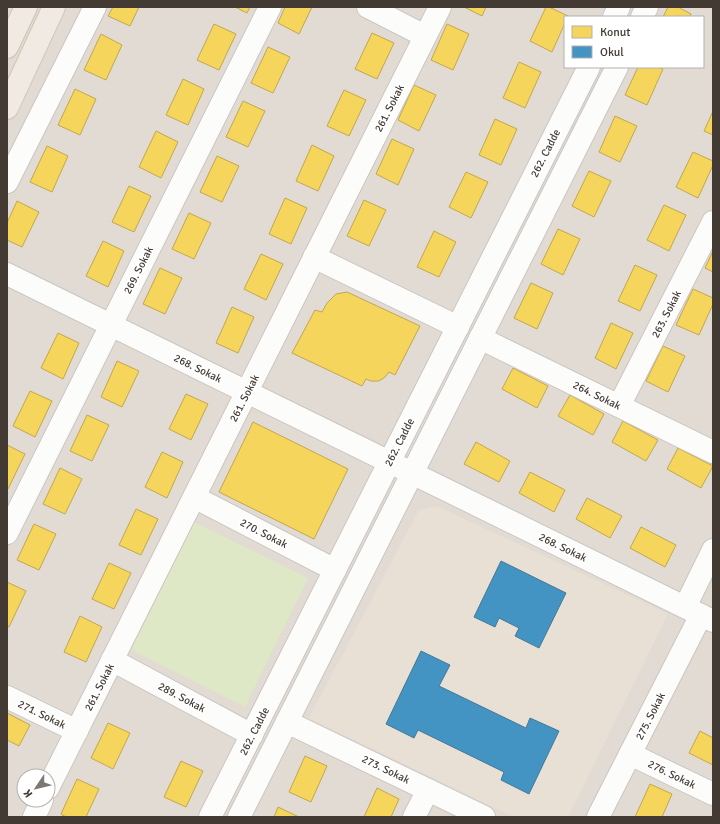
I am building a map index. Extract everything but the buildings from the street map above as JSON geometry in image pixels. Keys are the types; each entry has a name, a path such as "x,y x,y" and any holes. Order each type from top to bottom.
{"main road":[{"path":"7,47 26,7"},
{"path":"7,108 54,7"}],"street":[{"path":"7,182 95,7"},
{"name":"269. Sokak","path":"7,533 270,7"},
{"path":"368,7 425,36"},
{"name":"261. Sokak","path":"56,772 440,7"},
{"path":"614,16 619,7"},
{"path":"642,16 647,7"},
{"name":"262. Cadde","path":"210,817 588,68"},
{"path":"239,817 616,68"},
{"name":"263. Sokak","path":"618,406 713,222"},
{"path":"314,257 458,327"},
{"name":"268. Sokak","path":"7,274 700,614"},
{"name":"264. Sokak","path":"480,338 713,452"},
{"name":"270. Sokak","path":"194,497 335,570"},
{"name":"275. Sokak","path":"598,817 700,614 713,550"},
{"name":"289. Sokak","path":"112,660 252,735"},
{"name":"271. Sokak","path":"7,696 77,731"},
{"name":"273. Sokak","path":"287,722 484,817"},
{"name":"276. Sokak","path":"630,754 713,794"},
{"path":"414,817 428,790"}],"shaded area":[{"path":"7,7 713,7 713,817 7,817"},
{"path":"437,506 668,614 568,817 514,817 309,718 419,510"}],"green space":[{"path":"194,522 308,578 245,707 131,650"}]}
